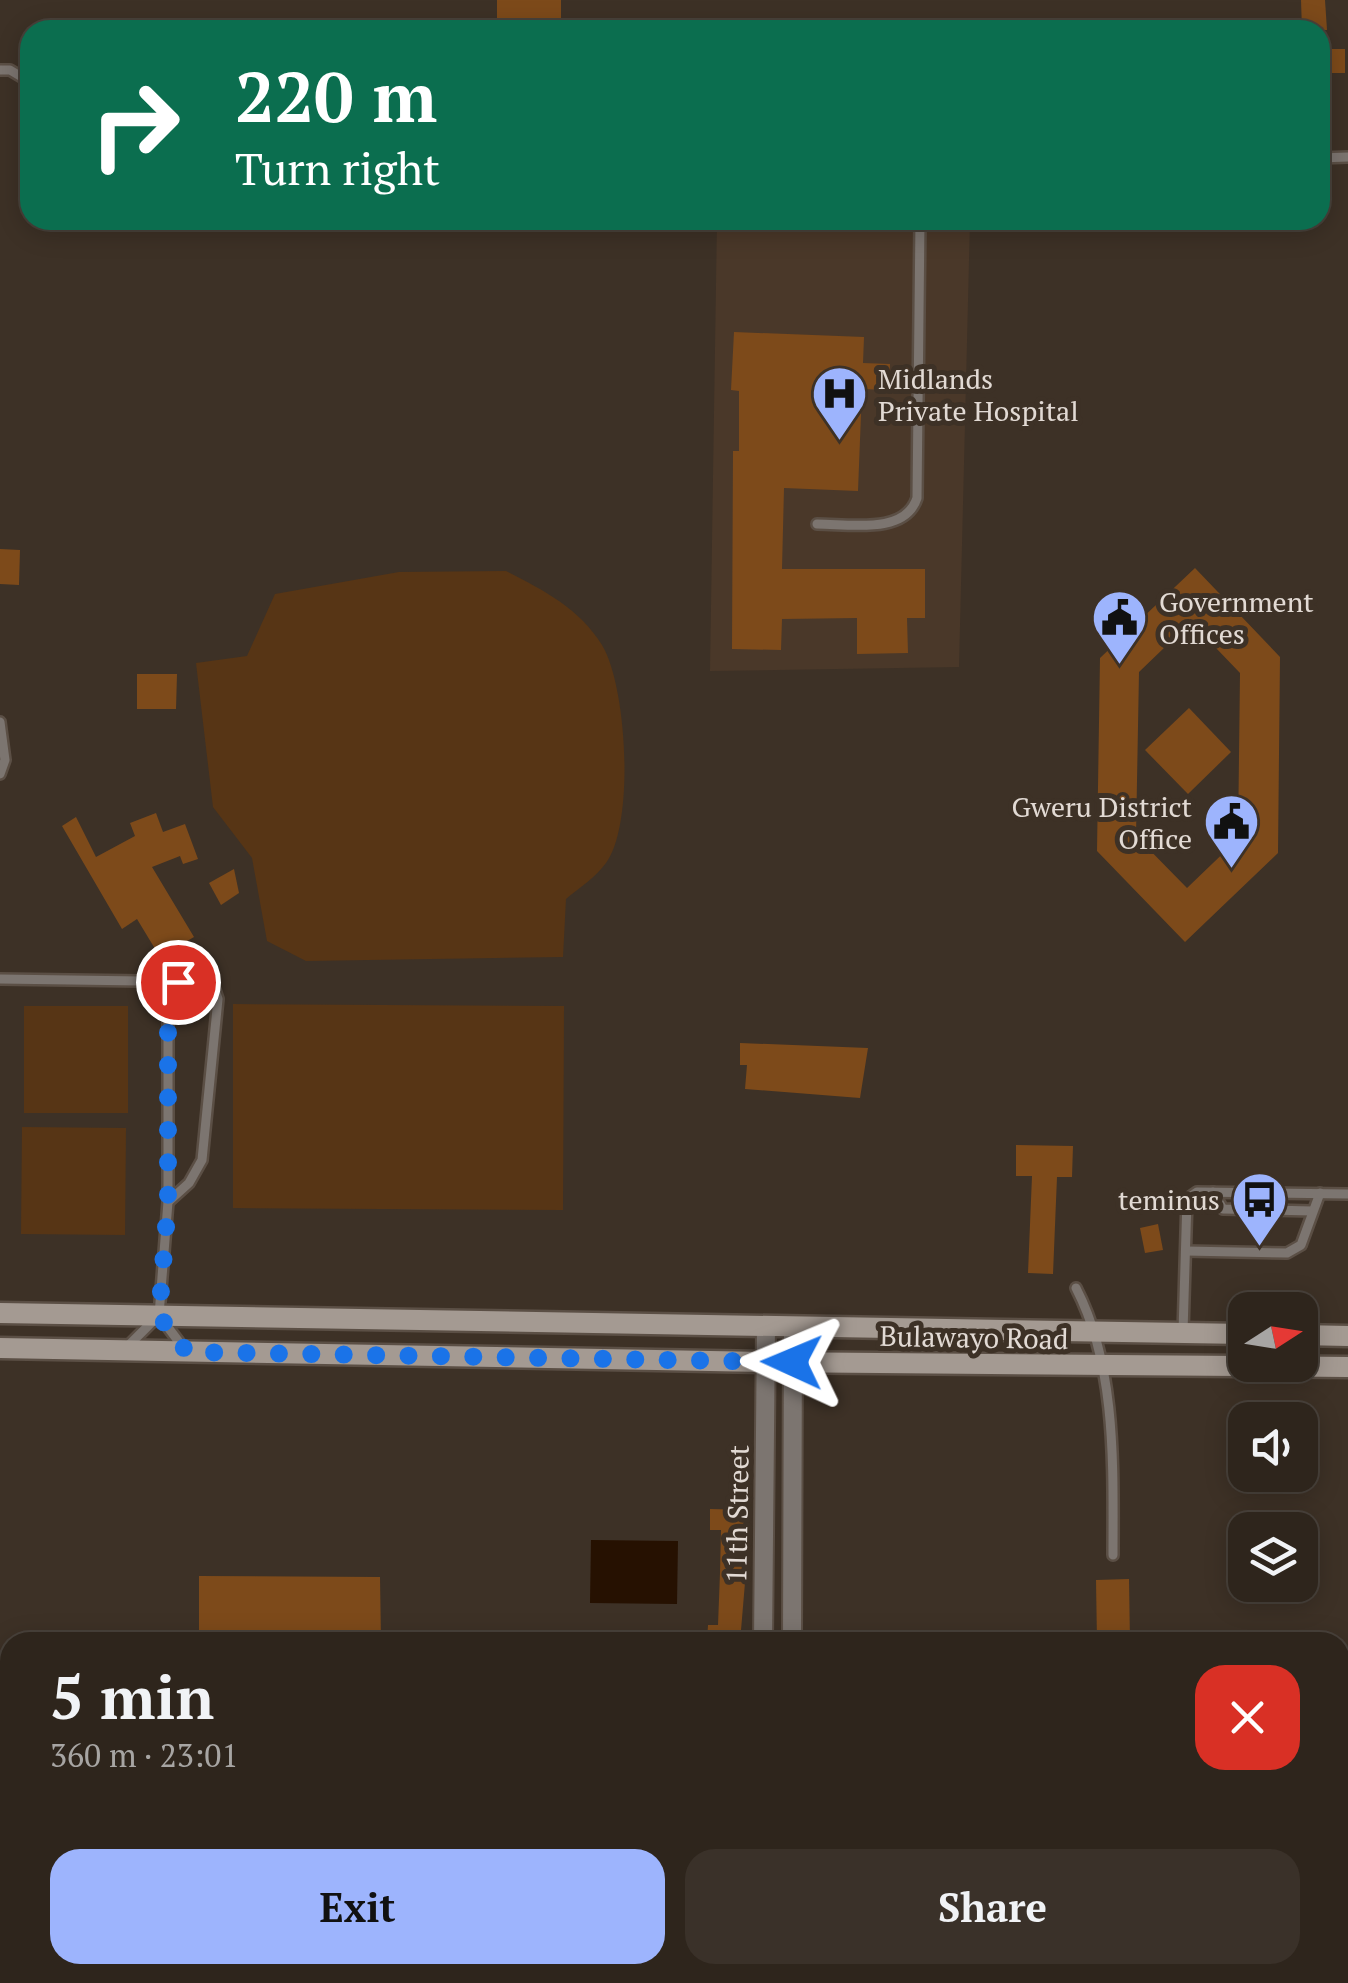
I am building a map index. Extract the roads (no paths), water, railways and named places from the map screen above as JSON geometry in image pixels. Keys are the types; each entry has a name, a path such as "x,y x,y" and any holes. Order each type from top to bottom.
{"street":[{"name":"Bulawayo Road","path":"0,1313 1228,1333"},
{"name":"11th Street","path":"763,1632 766,1326"},
{"name":"11th Street","path":"792,1632 793,1327"},
{"path":"1318,1335 1348,1336"},
{"name":"Bulawayo Road","path":"0,1348 766,1362 1348,1367"}],"lane":[{"path":"817,524 898,522 912,512 917,498 920,230"},
{"path":"0,722 4,760 0,774"},
{"path":"0,979 142,981 160,989 198,981 216,990 202,1160 189,1183 168,1202"},
{"path":"160,989 168,1006 168,1202 159,1316 187,1352"},
{"path":"1183,1332 1187,1198 1196,1192 1348,1194"},
{"path":"1213,1192 1223,1210 1312,1211"},
{"path":"1186,1251 1287,1253 1301,1244 1320,1193"},
{"path":"1076,1288 1098,1333 1113,1482 1113,1555"},
{"path":"122,1350 159,1316"}],"place":[{"name":"Midlands Private Hospital","path":"839,443"},
{"name":"Government Offices","path":"1120,666"},
{"name":"Gweru District Office","path":"1231,871"},
{"name":"teminus","path":"1259,1248"}]}
